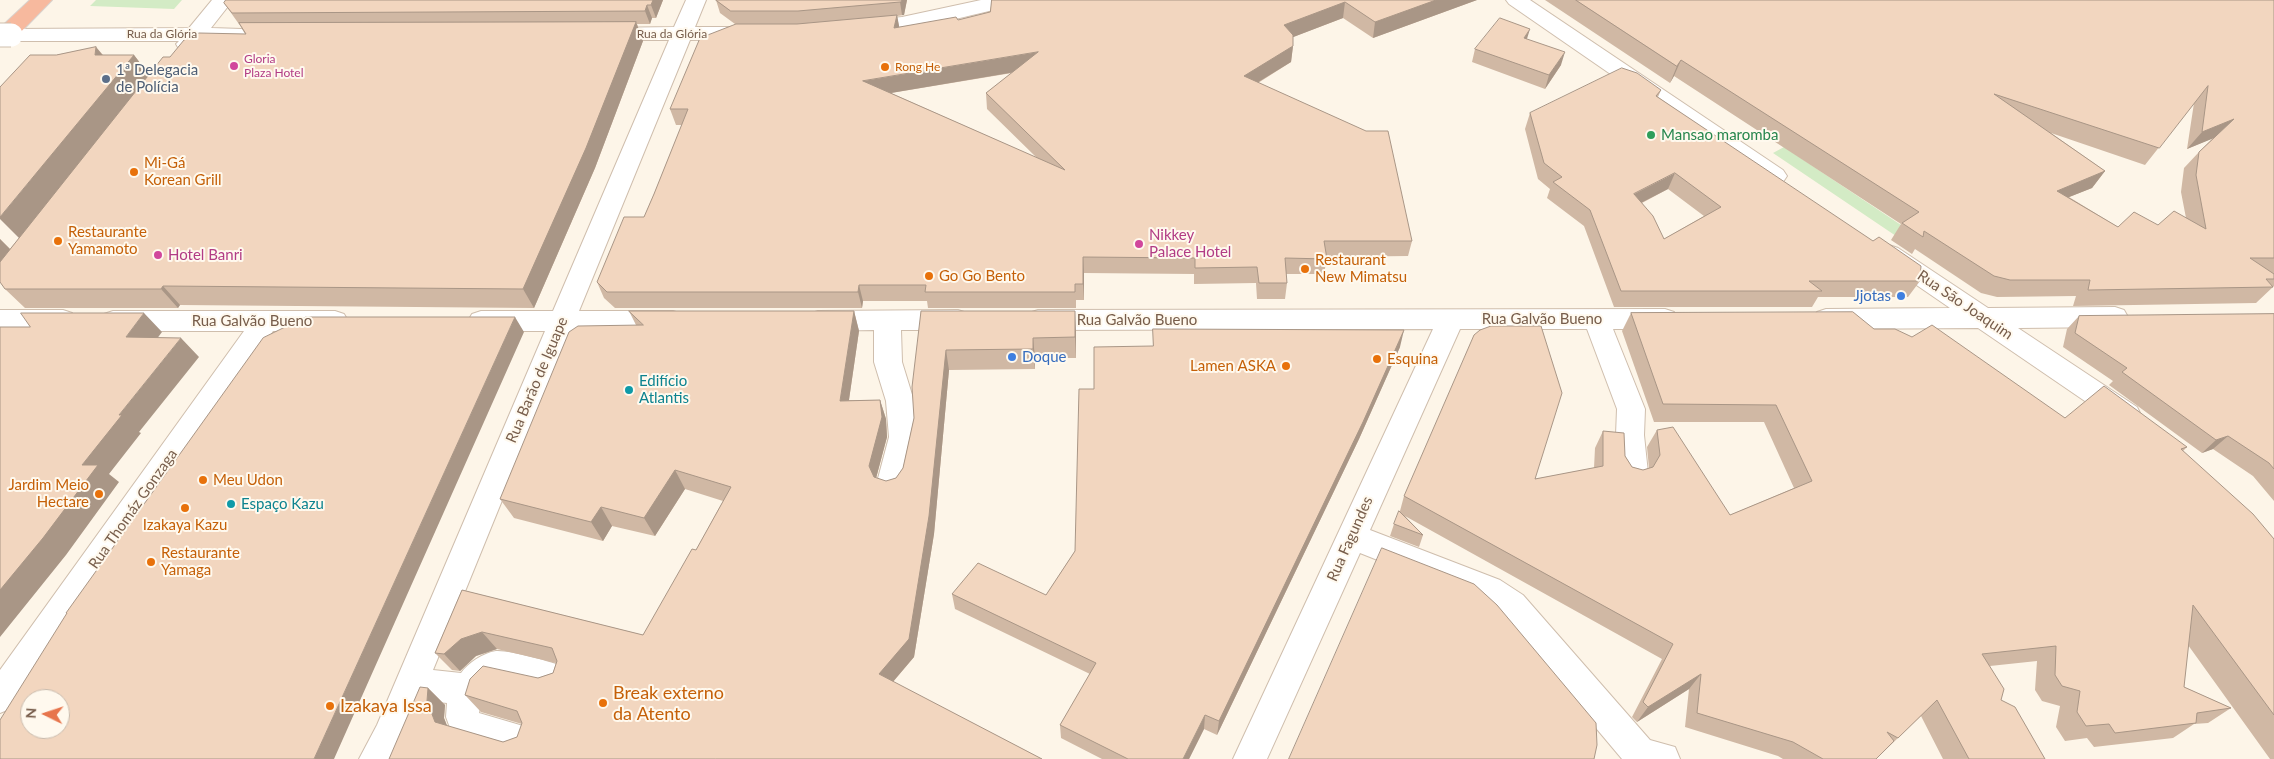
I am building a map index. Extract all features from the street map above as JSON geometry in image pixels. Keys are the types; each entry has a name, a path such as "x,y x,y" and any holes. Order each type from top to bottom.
{"highway":[{"path":"0,40 42,0"}],"street":[{"path":"177,58 223,0"},
{"name":"Rua Barão de Iguape","path":"376,759 389,736 696,0"},
{"path":"847,28 902,23 1010,0"},
{"path":"1516,0 1793,188"},
{"name":"Rua da Glória","path":"587,34 765,32"},
{"name":"Rua da Glória","path":"0,34 258,34"},
{"name":"Rua São Joaquim","path":"1875,244 2148,430"},
{"path":"1802,319 2140,317"},
{"name":"Rua Fagundes","path":"1250,759 1451,319"},
{"path":"1596,319 1631,409 1630,435 1633,473"},
{"name":"Rua Galvão Bueno","path":"1016,320 1684,319"},
{"name":"Rua Galvão Bueno","path":"0,320 363,321"},
{"path":"887,320 888,362 900,401 903,437 892,486"},
{"path":"790,321 986,320"},
{"name":"Rua Thomáz Gonzaga","path":"0,697 266,321"},
{"path":"460,321 694,321"},
{"path":"1351,536 1489,590 1512,605 1647,758"},
{"path":"518,740 465,725 461,717 469,690 488,668 497,666 552,678"},
{"path":"411,683 469,690"}],"green space":[{"path":"96,0 182,0 174,9 90,6"},
{"path":"1784,147 1907,229 1896,236 1773,153"}],"building":[{"path":"226,0 653,0 651,5 647,5 645,11 232,13 224,3"},
{"path":"716,0 902,0 901,2 798,11 731,11"},
{"path":"992,0 1436,0 1375,22 1345,2 1284,25 1293,35 1293,46 1244,76 1366,131 1388,131 1412,241 1324,241 1327,259 1285,258 1287,283 1259,283 1257,267 1195,268 1195,258 1083,257 1083,284 1075,284 1075,292 925,292 926,285 859,285 858,292 607,292 597,282 624,217 644,217 654,194 688,109 670,109 700,38 736,24 797,24 897,15 894,28 956,17 958,20 990,12","holes":["1038,52 986,93 1065,170 863,81"]},
{"path":"1576,0 2274,0 2274,258 2250,258 2274,274 2274,279 2266,279 2273,287 2088,290 2090,280 2010,280 1994,276 1924,231 1923,237 1902,223 1919,212 1681,60 1677,66","holes":["2208,86 2202,132 2234,119 2199,152 2196,175 2206,229 2174,211 2158,225 2134,212 2118,227 2057,191 2105,171 1994,94 2159,148"]},
{"path":"1500,18 1530,29 1524,38 1565,52 1549,75 1475,49"},
{"path":"636,22 586,148 523,289 163,286 161,289 5,289 0,282 0,262 163,57 170,57 184,40 199,33 246,34 239,23"},
{"path":"96,47 95,55 134,55 0,217 0,87 30,55 56,55"},
{"path":"1622,68 1637,73 1661,90 1656,96 1873,241 1879,237 1921,266 1920,281 1809,281 1822,291 1621,291 1590,210 1553,182 1562,177 1544,163 1530,113","holes":["1675,173 1721,207 1664,239 1653,216 1634,194"]},
{"path":"629,311 854,311 840,401 880,400 882,417 869,466 874,477 886,481 896,478 903,468 914,418 912,387 921,311 1075,311 1075,337 1033,338 1033,349 946,350 929,516 909,639 879,674 1042,759 389,759 420,687 428,688 427,701 435,722 503,742 517,737 522,723 517,711 465,695 470,679 483,666 538,678 553,673 557,661 552,648 482,632 461,639 444,654 435,653 462,590 643,635 692,549 696,550 731,487 675,470 644,518 601,507 591,522 500,499 569,332 578,326 643,325"},
{"path":"1853,312 1874,329 1895,329 1912,337 1932,325 2065,418 2104,386 2187,447 2181,449 2253,514 2274,539 2274,715 2193,605 2184,687 2231,708 2197,713 2196,723 2115,733 2109,724 2086,726 2077,712 2080,691 2062,686 2055,675 2056,646 1982,654 2004,689 2001,700 2015,707 2045,759 1969,759 1937,700 1898,738 1887,732 1894,741 1876,759 1823,759 1793,742 1697,713 1701,674 1648,707 1643,702 1673,644 1404,496 1474,335 1480,330 1491,326 1541,326 1562,393 1535,479 1603,466 1603,431 1624,433 1625,456 1632,467 1643,470 1653,467 1660,455 1657,430 1673,427 1730,515 1812,481 1776,405 1663,404 1631,313"},
{"path":"21,313 144,313 126,337 181,338 119,415 122,415 82,465 98,465 43,538 0,590 0,327 30,327"},
{"path":"2274,314 2274,469 2269,463 2228,436 2216,440 2122,372 2127,368 2075,333 2079,316"},
{"path":"306,317 515,317 314,759 0,759 0,720 66,613 263,338"},
{"path":"1153,329 1404,330 1363,422 1219,721 1205,715 1183,759 1128,759 1060,725 1096,663 952,594 978,563 1046,595 1075,551 1079,389 1094,389 1094,347 1153,346"},
{"path":"1399,511 1423,535 1394,524"},
{"path":"1382,548 1474,584 1497,605 1596,723 1597,745 1594,759 1289,759"}],"place":[{"name":"Gloria Plaza Hotel","path":"234,66"},
{"name":"Rong He","path":"885,67"},
{"name":"1ª Delegacia de Polícia","path":"106,79"},
{"name":"Mansao maromba","path":"1651,135"},
{"name":"Mi-Gá Korean Grill","path":"134,172"},
{"name":"Restaurante Yamamoto","path":"58,241"},
{"name":"Nikkey Palace Hotel","path":"1139,244"},
{"name":"Hotel Banri","path":"158,255"},
{"name":"Restaurant New Mimatsu","path":"1305,269"},
{"name":"Go Go Bento","path":"929,276"},
{"name":"Jjotas","path":"1901,296"},
{"name":"Doque","path":"1012,357"},
{"name":"Esquina","path":"1377,359"},
{"name":"Lamen ASKA","path":"1286,366"},
{"name":"Edifício Atlantis","path":"629,390"},
{"name":"Meu Udon","path":"203,480"},
{"name":"Jardim Meio Hectare","path":"99,494"},
{"name":"Espaço Kazu","path":"231,504"},
{"name":"Izakaya Kazu","path":"185,508"},
{"name":"Restaurante Yamaga","path":"151,562"},
{"name":"Break externo da Atento","path":"603,703"},
{"name":"Izakaya Issa","path":"330,706"}]}
